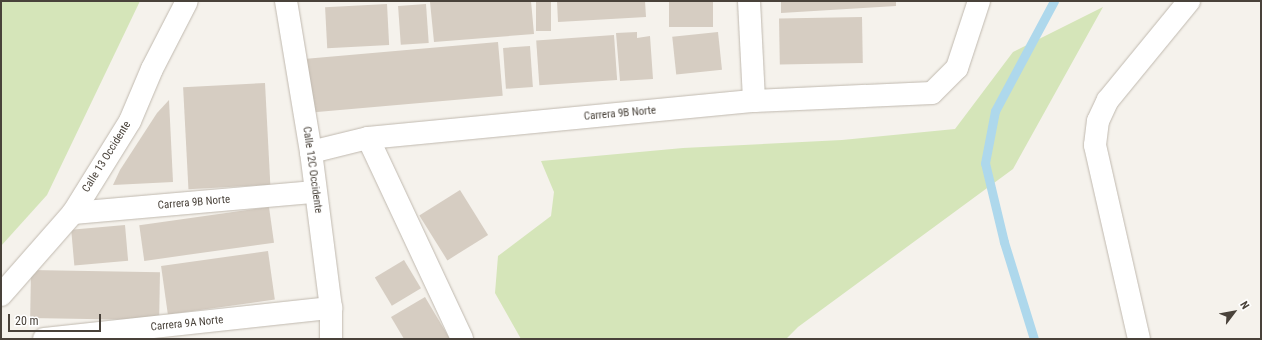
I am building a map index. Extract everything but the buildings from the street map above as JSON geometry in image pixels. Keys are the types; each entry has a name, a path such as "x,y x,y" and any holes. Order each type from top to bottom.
{"street":[{"name":"Calle 13 Occidente","path":"1,295 72,213 130,121 152,69 187,1"},
{"name":"Calle 12C Occidente","path":"286,1 311,152 331,308 331,339"},
{"path":"749,1 754,101"},
{"name":"Carrera 9B Norte","path":"311,152 368,138 754,101 932,93 957,68 979,1"},
{"path":"1139,339 1095,145 1098,121 1108,100 1189,1"},
{"path":"368,138 462,339"},
{"name":"Carrera 9B Norte","path":"72,213 315,192"},
{"name":"Carrera 9A Norte","path":"44,339 331,308"}],"green space":[{"path":"1,1 140,1 47,195 1,246"},
{"path":"1103,7 1013,169 798,327 786,339 521,339 495,293 498,256 551,216 554,192 541,161 683,148 842,140 955,129 1013,52"}],"waterway":[{"path":"1034,339 1004,242 985,163 995,111 1054,1"}]}
